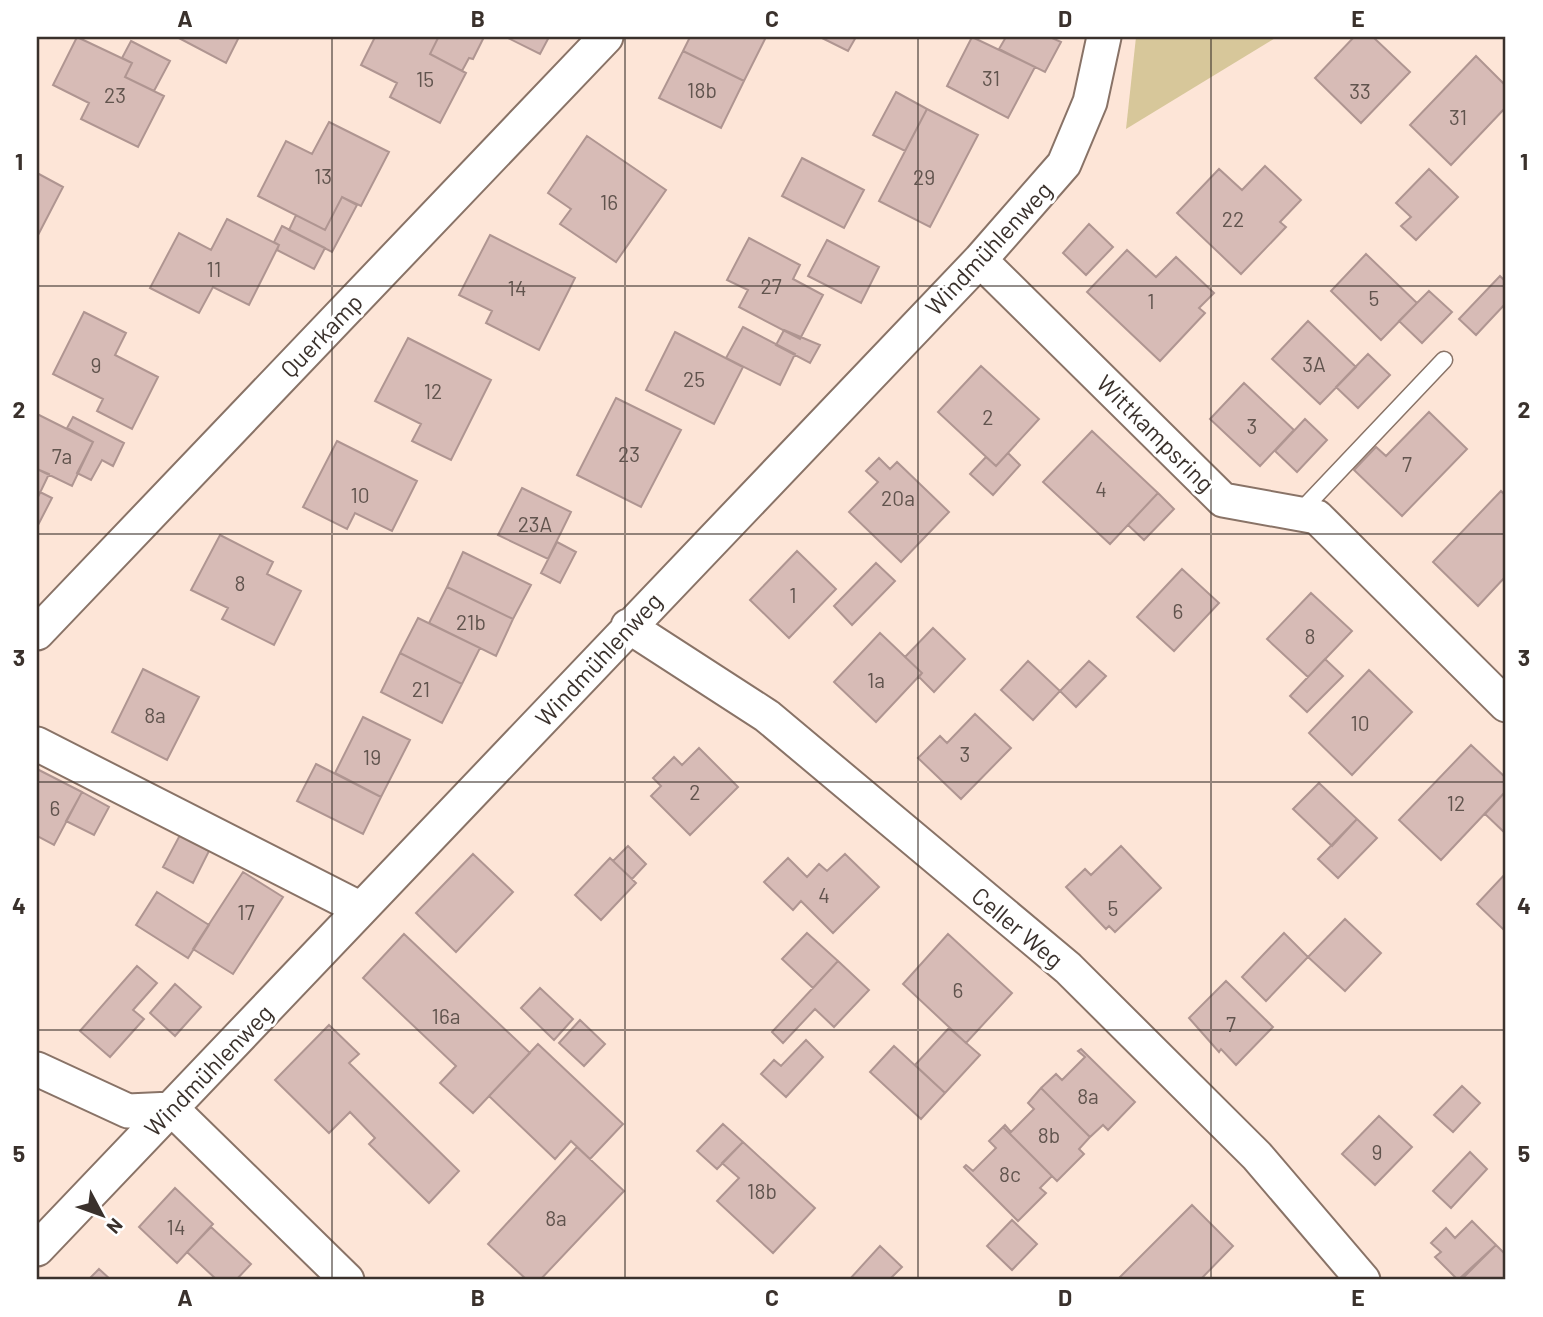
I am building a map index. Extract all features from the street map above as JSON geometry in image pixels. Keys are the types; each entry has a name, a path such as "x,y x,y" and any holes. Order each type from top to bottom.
{"street":[{"name":"Querkamp","path":"37,633 606,37"},
{"name":"Windmühlenweg","path":"37,1249 628,626 980,260 1064,164 1090,102 1104,37"},
{"name":"Wittkampsring","path":"980,260 1223,500 1317,517 1506,705"},
{"name":"Celler Weg","path":"628,626 767,716 1068,968 1257,1156 1363,1280"},
{"path":"37,744 361,909"},
{"path":"37,1069 128,1111 172,1109 347,1280"}],"lane":[{"path":"1299,513 1444,360"}],"shaded area":[{"path":"1136,37 1277,37 1126,129"}],"building":[{"path":"77,37 132,63 125,77 164,96 138,147 81,119 89,103 53,85"},
{"path":"177,37 239,37 226,63"},
{"path":"375,37 438,38 430,54 466,73 440,123 390,97 397,83 361,65"},
{"path":"435,37 484,37 473,59 469,58 462,71 430,54 438,38"},
{"path":"506,37 549,37 540,54"},
{"path":"690,37 766,37 744,81 683,51"},
{"path":"820,37 856,37 848,51"},
{"path":"972,37 1035,67 1008,118 947,86"},
{"path":"1006,37 1050,37 1061,42 1045,72 999,49"},
{"path":"1354,37 1373,37 1410,72 1361,123 1315,78"},
{"path":"131,41 170,61 154,91 125,77 132,63 122,58"},
{"path":"683,51 744,81 721,128 659,98"},
{"path":"1476,56 1506,86 1506,107 1451,165 1410,125"},
{"path":"896,92 927,109 905,151 873,135"},
{"path":"927,109 978,135 930,227 879,201"},
{"path":"329,122 389,152 361,206 342,197 325,230 258,196 286,141 312,154"},
{"path":"587,136 666,190 616,262 560,224 571,209 548,193"},
{"path":"802,158 864,190 844,228 782,196"},
{"path":"1265,166 1301,200 1280,222 1286,227 1241,274 1177,213 1219,169 1242,190"},
{"path":"1429,169 1458,197 1416,240 1401,226 1411,217 1396,203"},
{"path":"37,173 63,187 37,237"},
{"path":"342,197 357,205 332,252 289,230 296,215 325,230"},
{"path":"227,219 279,245 249,305 213,287 199,313 150,288 179,233 211,250"},
{"path":"1089,224 1113,247 1086,275 1063,253"},
{"path":"282,226 325,248 314,269 277,250 279,245 274,242"},
{"path":"490,235 575,278 539,350 486,323 492,311 459,295"},
{"path":"749,238 800,265 793,279 823,295 800,339 739,307 748,290 727,280"},
{"path":"827,240 879,267 861,303 808,276"},
{"path":"1127,250 1156,277 1176,257 1214,293 1199,308 1205,313 1160,361 1087,292"},
{"path":"1366,254 1417,303 1381,340 1331,291"},
{"path":"1500,276 1506,282 1506,303 1476,335 1459,319"},
{"path":"1429,291 1452,312 1422,343 1399,321"},
{"path":"84,312 126,333 115,355 158,377 132,429 97,411 103,399 53,374"},
{"path":"1308,321 1356,367 1320,404 1272,359"},
{"path":"743,327 795,354 780,385 726,358"},
{"path":"784,330 820,345 810,363 776,345"},
{"path":"675,332 743,367 714,424 646,390"},
{"path":"408,338 491,380 451,460 412,441 421,424 375,401"},
{"path":"1368,354 1390,375 1358,408 1336,387"},
{"path":"981,366 1039,419 996,466 938,412"},
{"path":"1244,383 1294,430 1260,466 1210,419"},
{"path":"616,398 681,430 641,507 577,475"},
{"path":"1429,412 1467,449 1402,516 1354,470 1376,447 1386,456"},
{"path":"37,414 93,442 72,486 37,469"},
{"path":"73,417 124,443 113,466 102,460 91,480 77,473 93,442 67,428"},
{"path":"1305,419 1327,440 1297,472 1275,451"},
{"path":"1092,431 1158,493 1110,544 1043,482"},
{"path":"337,441 417,481 392,531 355,513 347,529 303,507"},
{"path":"1008,453 1020,465 993,495 970,474 986,457 996,466"},
{"path":"879,458 890,469 897,462 949,512 901,562 849,512 878,482 866,471"},
{"path":"37,469 49,474 37,499"},
{"path":"522,488 571,512 548,559 498,535"},
{"path":"1501,491 1506,496 1506,576 1478,606 1433,562"},
{"path":"40,492 52,498 37,527 37,499"},
{"path":"1158,493 1174,509 1144,540 1128,525"},
{"path":"220,535 273,562 267,574 301,591 274,645 222,619 228,608 191,590"},
{"path":"557,542 576,552 560,583 541,573"},
{"path":"797,551 836,589 789,638 750,600"},
{"path":"463,552 531,585 513,619 447,587"},
{"path":"876,563 895,581 852,625 834,606"},
{"path":"1182,569 1219,603 1174,651 1137,617"},
{"path":"447,587 513,619 496,656 429,623"},
{"path":"1311,593 1352,631 1308,677 1267,639"},
{"path":"418,618 480,648 462,684 400,653"},
{"path":"933,628 965,659 934,692 919,677 922,673 905,657"},
{"path":"880,633 922,673 876,722 834,682"},
{"path":"400,653 462,684 442,723 381,692"},
{"path":"1325,659 1343,676 1307,712 1290,696"},
{"path":"1028,661 1060,691 1033,720 1001,690"},
{"path":"1089,661 1106,676 1076,707 1060,691"},
{"path":"143,669 199,697 167,760 112,732"},
{"path":"1369,670 1412,712 1352,775 1309,733"},
{"path":"975,714 1011,748 961,799 918,758 940,736 947,743"},
{"path":"363,717 410,740 381,797 335,773"},
{"path":"1471,745 1506,778 1506,791 1441,860 1399,820"},
{"path":"699,748 738,787 690,835 651,796 661,786 653,778 674,757 682,765"},
{"path":"316,764 381,797 363,834 297,801"},
{"path":"37,769 82,792 54,845 37,836"},
{"path":"1319,783 1357,819 1332,846 1293,809"},
{"path":"1506,791 1506,831 1505,833 1485,814"},
{"path":"82,792 109,807 94,835 66,821"},
{"path":"1357,819 1377,838 1338,878 1318,859"},
{"path":"180,835 209,851 193,883 163,867"},
{"path":"628,846 646,864 632,879 613,861"},
{"path":"1121,846 1161,888 1115,932 1109,926 1106,929 1066,887 1085,869 1091,875"},
{"path":"473,854 513,892 456,952 416,913"},
{"path":"845,854 879,887 833,933 801,901 793,910 764,882 788,858 807,877 819,864 827,871"},
{"path":"610,858 636,883 601,920 575,895"},
{"path":"243,872 283,897 233,974 193,949"},
{"path":"1506,873 1506,932 1477,904"},
{"path":"157,892 209,925 188,958 136,925"},
{"path":"1345,919 1381,953 1345,991 1308,957"},
{"path":"807,933 838,961 813,988 782,959"},
{"path":"1284,933 1308,957 1266,1001 1242,977"},
{"path":"404,934 530,1053 473,1113 440,1083 456,1066 363,978"},
{"path":"948,934 1012,993 966,1043 903,984"},
{"path":"838,961 869,990 834,1027 815,1009 783,1043 772,1032"},
{"path":"137,966 157,983 133,1010 144,1019 110,1057 80,1031"},
{"path":"1226,981 1273,1027 1236,1065 1221,1049 1219,1052 1189,1018"},
{"path":"175,984 201,1007 175,1036 150,1013"},
{"path":"540,988 573,1019 554,1040 521,1008"},
{"path":"580,1020 605,1044 584,1066 559,1043"},
{"path":"329,1025 359,1054 349,1063 459,1171 429,1203 369,1144 375,1138 350,1112 329,1133 275,1080"},
{"path":"949,1028 980,1055 945,1093 915,1065"},
{"path":"806,1040 823,1057 786,1097 761,1074 774,1060 781,1066"},
{"path":"538,1044 623,1124 590,1159 571,1141 555,1159 489,1096"},
{"path":"894,1046 945,1093 921,1119 870,1072"},
{"path":"1081,1049 1135,1102 1108,1130 1103,1125 1090,1137 1041,1088 1056,1074 1062,1080 1085,1057 1078,1051"},
{"path":"1462,1086 1480,1103 1453,1132 1434,1115"},
{"path":"1041,1088 1090,1137 1079,1149 1084,1154 1057,1181 1003,1127 1005,1125 1011,1132 1034,1109 1028,1103"},
{"path":"1379,1116 1412,1147 1375,1185 1342,1154"},
{"path":"723,1124 743,1142 717,1169 697,1151"},
{"path":"1003,1127 1052,1176 1040,1188 1046,1193 1018,1221 964,1167 966,1165 973,1171 996,1148 989,1141"},
{"path":"743,1142 815,1208 773,1253 717,1201 739,1178 722,1163"},
{"path":"577,1147 624,1191 540,1280 527,1280 488,1244"},
{"path":"1470,1152 1487,1169 1451,1208 1433,1191"},
{"path":"175,1188 213,1224 177,1263 139,1227"},
{"path":"1192,1205 1233,1246 1200,1280 1117,1280"},
{"path":"1012,1220 1037,1244 1012,1270 987,1246"},
{"path":"1472,1221 1496,1245 1458,1280 1435,1257 1441,1252 1431,1243 1446,1228 1455,1238"},
{"path":"211,1227 251,1264 236,1280 217,1280 187,1252"},
{"path":"1496,1245 1506,1255 1506,1280 1461,1280"},
{"path":"880,1246 902,1267 889,1280 849,1280"},
{"path":"99,1269 111,1280 88,1280"}]}
